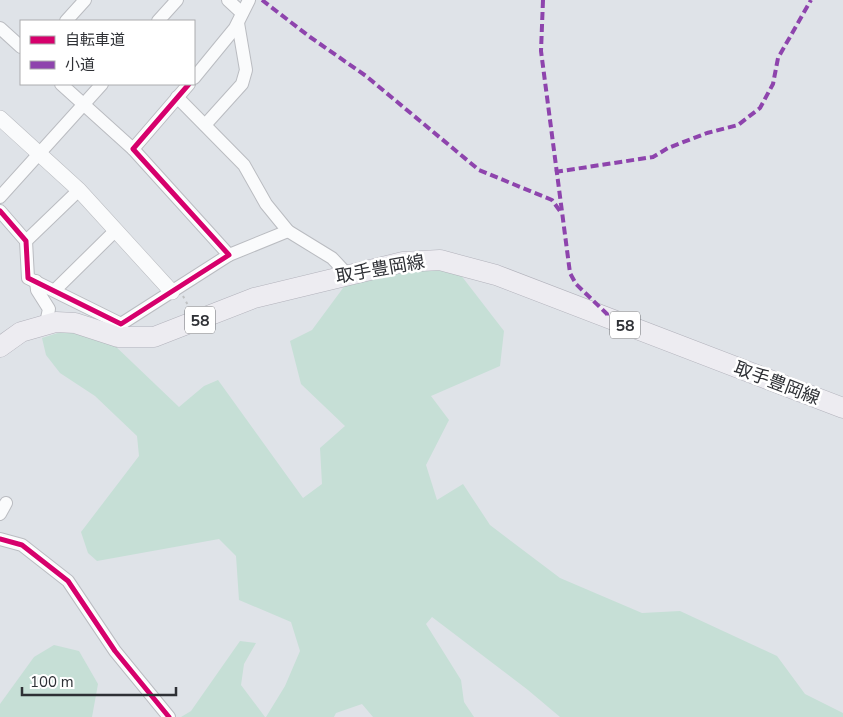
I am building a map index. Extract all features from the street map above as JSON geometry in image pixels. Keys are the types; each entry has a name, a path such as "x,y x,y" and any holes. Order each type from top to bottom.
{"main road":[{"name":"取手豊岡線","path":"0,347 21,332 46,323 75,323 118,337 147,339 173,331 254,298 382,266 422,260 440,260 496,275 843,408"}],"street":[{"path":"67,20 85,0"},
{"path":"159,20 177,0"},
{"path":"205,125 242,84 246,70 240,18 228,0"},
{"path":"195,77 240,18 249,0"},
{"path":"0,28 20,46"},
{"path":"62,85 133,149 229,256"},
{"path":"0,197 101,85"},
{"path":"133,149 188,85"},
{"path":"177,97 244,165 266,204 288,231 332,258 347,274"},
{"path":"0,118 79,190 175,290"},
{"path":"26,241 79,190"},
{"path":"0,211 26,241 28,278 121,324 229,256 288,231"},
{"path":"55,290 116,230"},
{"path":"36,281 37,290 49,308 46,323"},
{"path":"0,539 22,545 68,581 115,651 169,717"}],"path":[{"path":"175,290 194,314"}],"green space":[{"path":"419,265 460,274 504,331 500,366 431,396 449,420 426,465 437,500 463,484 490,525 560,578 642,613 680,611 777,656 805,694 843,713 843,717 560,717 528,690 432,617 426,624 461,680 464,702 474,717 373,717 362,704 336,713 334,717 266,717 285,686 300,651 291,622 239,600 236,556 219,539 97,561 88,553 81,532 139,456 137,436 95,396 60,373 46,355 42,338 64,331 111,342 179,407 204,386 218,380 303,498 322,484 320,448 345,426 301,384 290,341 312,330 346,284"},
{"path":"240,641 256,643 244,664 241,685 265,717 181,717 191,711"},
{"path":"54,645 79,651 98,684 92,717 0,717 0,704 34,657"}],"marked path":[{"path":"262,0 310,37 366,76 479,170 552,200 560,211"},
{"path":"543,0 541,51 570,273 576,284 607,314 607,318"},
{"path":"555,172 653,157 668,148 707,133 738,125 760,108 773,84 778,58 811,0"}],"cycle path":[{"path":"0,211 26,241 28,278 121,324 229,255 133,149 188,85"},
{"path":"0,539 22,545 68,581 115,651 169,717"}]}
